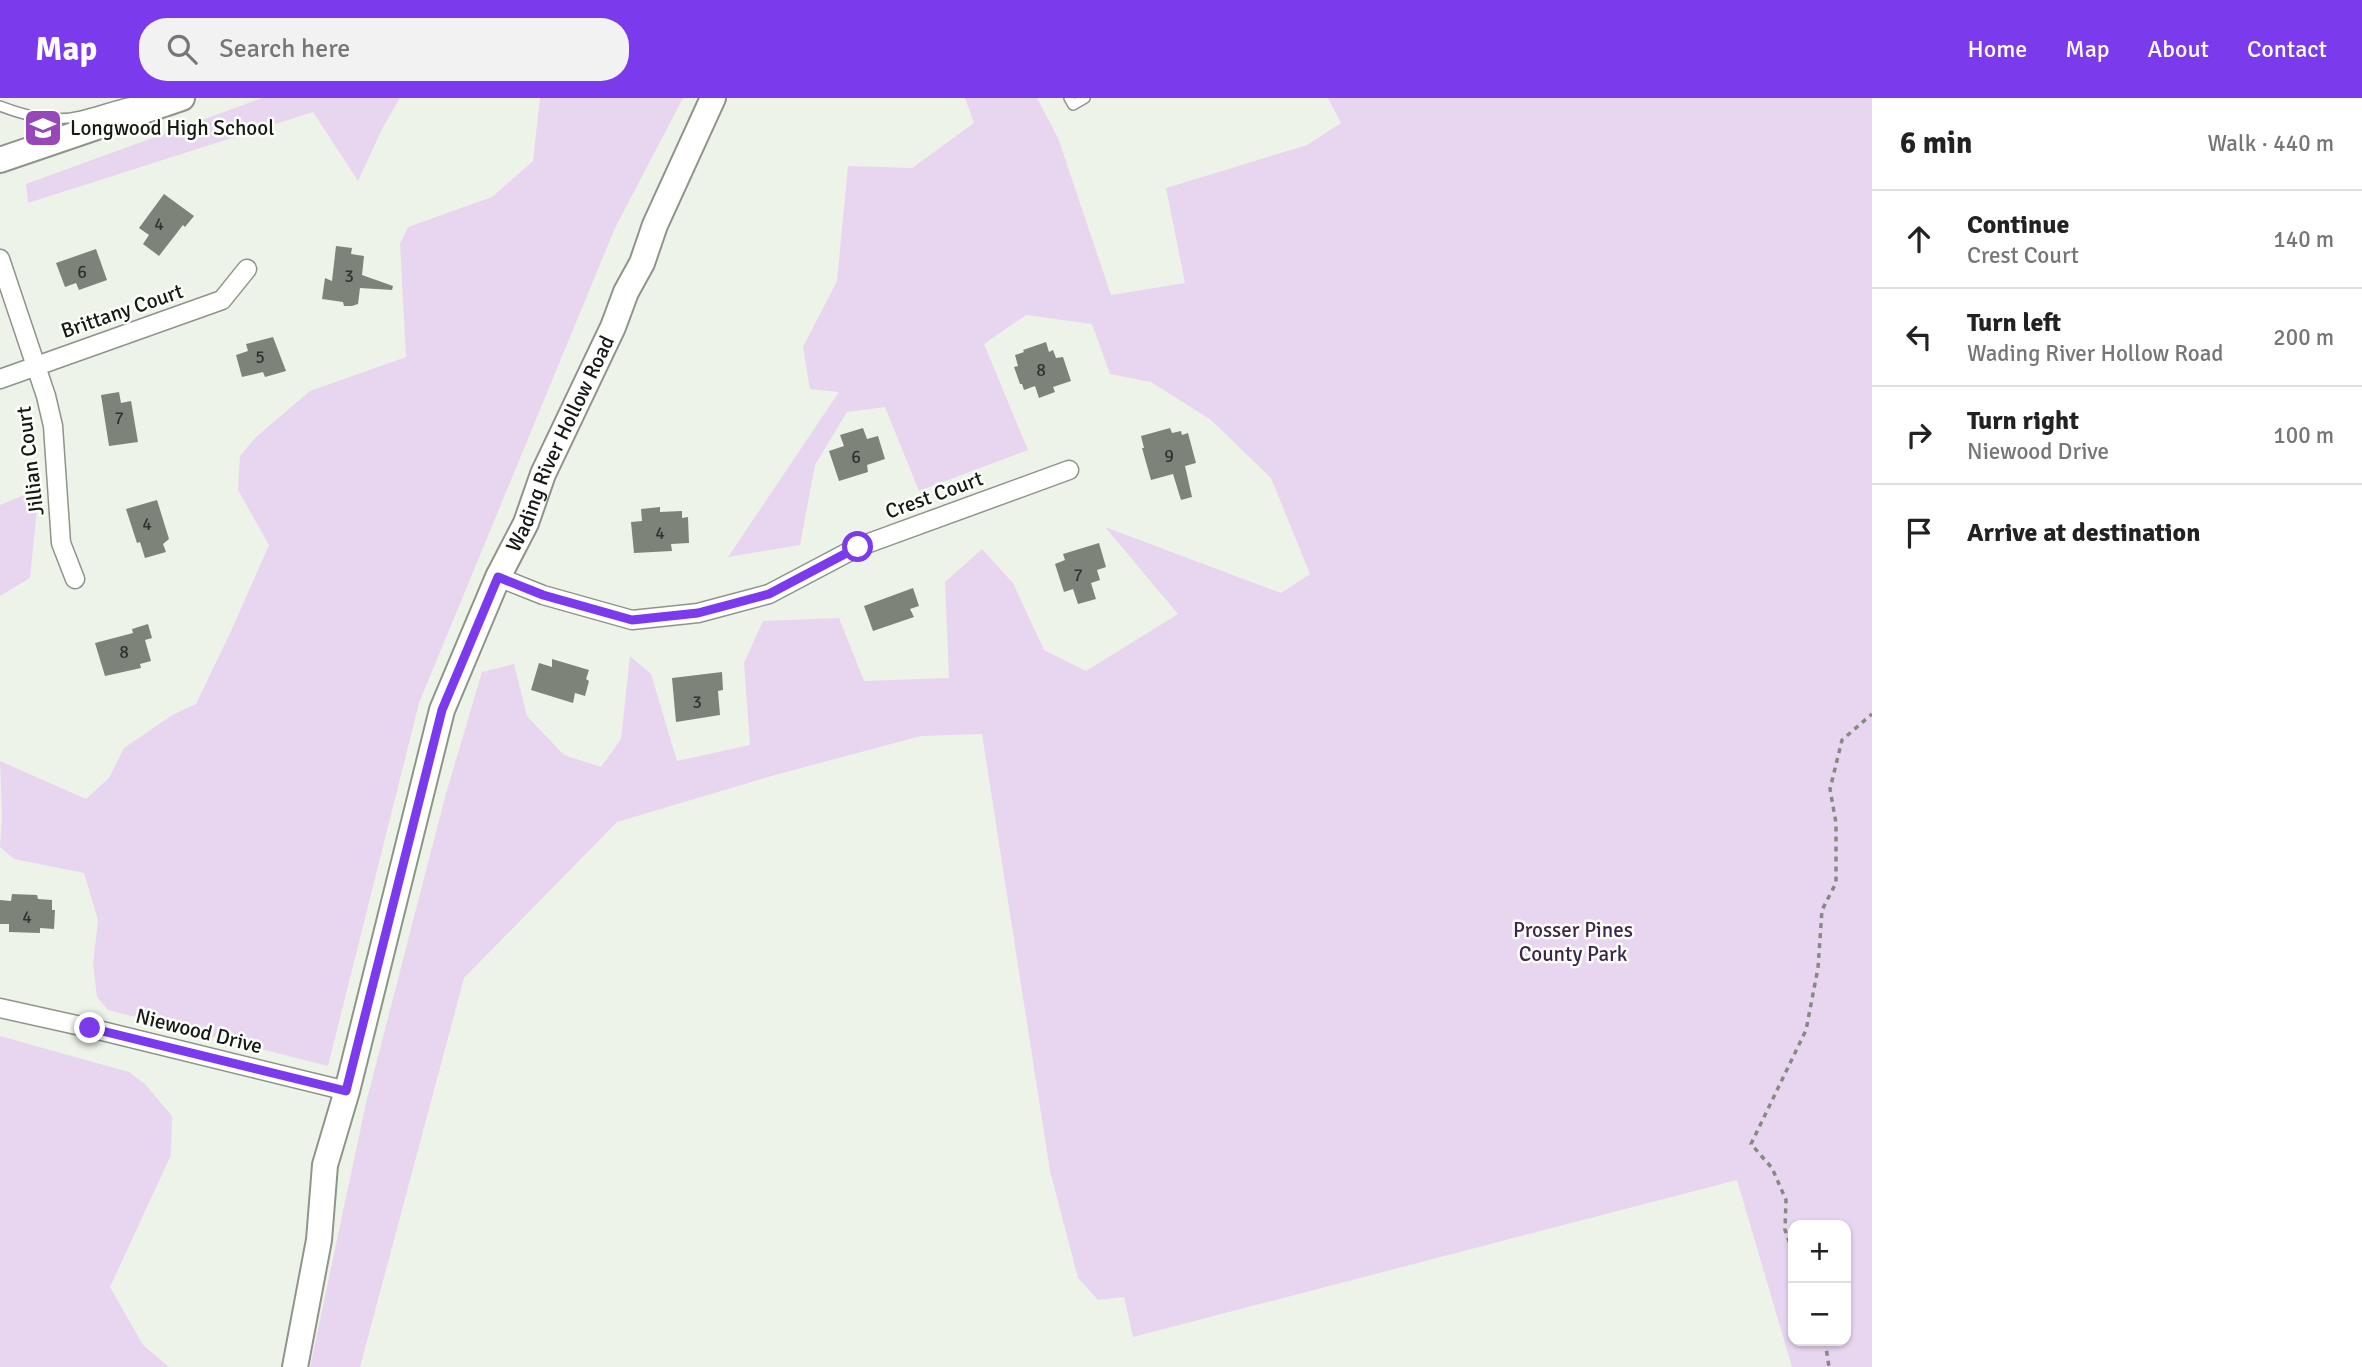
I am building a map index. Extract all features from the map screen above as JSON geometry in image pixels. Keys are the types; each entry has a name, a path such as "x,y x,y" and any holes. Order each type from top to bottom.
{"street":[{"path":"0,160 182,98"},
{"name":"Wading River Hollow Road","path":"295,1367 319,1240 325,1165 442,710 498,577 526,523 543,474 613,327 677,175 713,98"},
{"name":"Jillian Court","path":"0,259 54,426 61,543 75,579"},
{"name":"Brittany Court","path":"0,379 222,300 247,270"},
{"name":"Crest Court","path":"498,577 543,595 632,620 698,613 769,594 858,547 1069,470"},
{"name":"Niewood Drive","path":"0,1008 346,1091"}],"lane":[{"path":"0,106 20,114 54,119 78,117 132,101 171,98"},
{"path":"1069,98 1073,105 1085,98"}],"path":[{"path":"1788,1238 1785,1230 1786,1200 1772,1168 1751,1144 1806,1030 1818,968 1822,910 1836,883 1836,822 1830,789 1842,740 1872,714"},
{"path":"1826,1346 1829,1367"}],"green space":[{"path":"262,98 400,98 358,181 313,112 28,203 26,184"},
{"path":"540,98 683,98 615,228 419,703 328,1066 108,1010 97,997 93,964 98,920 84,873 14,859 0,847 0,761 86,799 109,778 124,748 174,714 196,704 269,545 238,490 240,456 256,437 310,391 406,357 400,244 408,227 492,197 533,161"},
{"name":"Prosser Pines County Park","path":"965,98 1037,98 1058,138 1111,295 1185,283 1166,188 1307,145 1341,123 1328,98 1872,98 1872,1367 1792,1367 1737,1180 1133,1337 1124,1297 1098,1300 1078,1278 1050,1171 982,734 921,736 775,775 617,822 464,978 360,1367 310,1367 366,1103 445,797 482,672 514,664 527,716 564,755 601,767 621,739 630,656 651,674 677,761 750,745 744,663 763,621 839,618 864,681 949,678 945,582 982,549 1013,583 1044,650 1086,671 1178,614 1105,527 1281,593 1310,574 1271,478 1211,420 1151,382 1110,374 1092,324 1026,315 984,344 1028,450 919,491 885,407 847,412 815,465 800,545 728,557 839,392 810,389 803,347 837,281 848,166 912,168 974,123"},
{"path":"39,489 30,578 0,596 0,505"},
{"path":"0,1036 129,1072 145,1084 172,1116 171,1155 110,1287 143,1345 169,1367 0,1367"}],"building":[{"path":"164,194 194,216 185,227 183,225 159,256 143,244 149,235 139,228"},
{"path":"336,246 352,248 351,254 364,256 362,275 393,286 392,290 360,288 358,304 352,306 322,299 325,278 332,281"},
{"path":"96,249 107,280 79,290 76,283 65,287 56,263"},
{"path":"273,337 286,371 265,377 263,372 242,377 236,355 248,351 246,344"},
{"path":"1046,342 1049,352 1053,350 1056,358 1063,357 1071,381 1053,387 1055,392 1039,398 1035,386 1024,390 1020,384 1014,367 1018,366 1015,355"},
{"path":"119,392 121,403 131,401 138,442 109,446 101,395"},
{"path":"863,428 867,439 878,436 885,459 867,465 868,472 839,481 829,451 844,446 840,435"},
{"path":"1170,428 1172,433 1188,433 1196,463 1185,466 1192,497 1181,500 1173,474 1151,480 1142,448 1141,436"},
{"path":"157,500 169,539 163,544 166,552 145,558 126,509"},
{"path":"660,507 660,512 682,511 682,518 688,517 689,543 671,544 672,551 634,553 631,522 642,521 641,509"},
{"path":"1099,543 1106,567 1097,570 1100,580 1091,583 1096,599 1078,604 1073,589 1064,592 1055,564 1065,560 1063,554"},
{"path":"913,588 919,606 910,609 914,617 873,631 864,606"},
{"path":"148,624 152,638 145,640 151,661 140,664 141,668 105,676 95,643 133,633 132,629"},
{"path":"552,659 589,670 585,696 575,693 573,703 531,690 539,663 552,667"},
{"path":"722,672 723,690 718,691 720,715 676,722 672,678"},
{"path":"12,894 37,895 38,899 52,900 52,910 55,910 54,929 40,928 40,933 9,932 9,924 0,924 0,900 11,901"}],"place":[{"name":"Longwood High School","path":"43,128"}],"route":[{"path":"90,1028 346,1091 442,710 498,577 543,595 632,620 698,613 769,594 858,547"}]}
